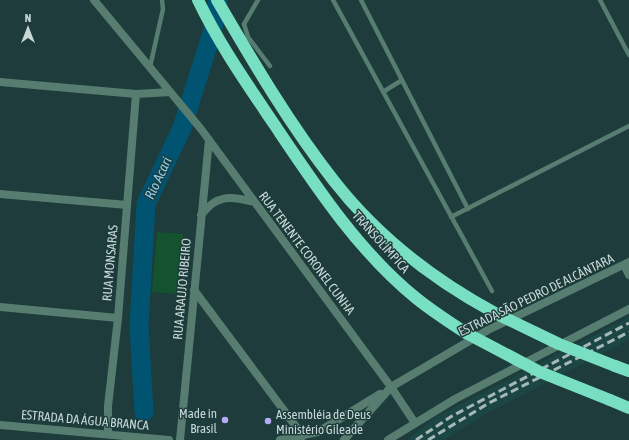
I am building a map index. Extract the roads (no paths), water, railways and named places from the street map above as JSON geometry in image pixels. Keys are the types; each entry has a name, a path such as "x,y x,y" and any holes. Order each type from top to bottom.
{"highway":[{"name":"TRANSOLÍMPICA","path":"198,0 233,64 297,159 328,202 386,271 415,297 466,333 540,372 629,408"},
{"name":"TRANSOLÍMPICA","path":"217,0 267,84 314,153 335,182 375,226 434,276 495,313 559,344 629,371"}],"street":[{"name":"RUA TENENTE CORONEL CUNHA","path":"94,0 201,129 391,387 415,423"},
{"path":"0,82 136,94 170,92"},
{"name":"RUA MONSARAS","path":"108,434 108,406 118,318 136,94"},
{"name":"RUA ARAUJO RIBEIRO","path":"180,440 209,140"},
{"path":"0,194 127,204"},
{"path":"201,216 212,203 224,198 238,198 254,202"},
{"path":"627,263 629,275"},
{"name":"ESTRADA SÃO PEDRO DE ALCÂNTARA","path":"344,440 391,387 488,330 627,263"},
{"path":"194,290 303,436"},
{"path":"0,307 118,318"},
{"path":"388,440 456,399 629,309"},
{"path":"280,440 318,432 391,387"},
{"name":"ESTRADA DA ÁGUA BRANCA","path":"0,425 169,440"}],"lane":[{"path":"150,69 163,9 162,0"},
{"path":"258,0 244,24 248,37 270,66"},
{"path":"333,0 492,291"},
{"path":"361,0 468,209"},
{"path":"600,0 629,55"},
{"path":"383,92 402,80"},
{"path":"451,217 629,126"}],"waterway":[{"name":"Rio Acari","path":"144,412 139,326 146,204 182,128 212,33 218,0"}],"railway":[{"path":"416,440 452,416 629,323"},
{"path":"428,440 489,403 629,332"}],"place":[{"name":"Made in Brasil","path":"225,420"},
{"name":"Assembléia de Deus Ministério Gileade","path":"268,421"}]}
